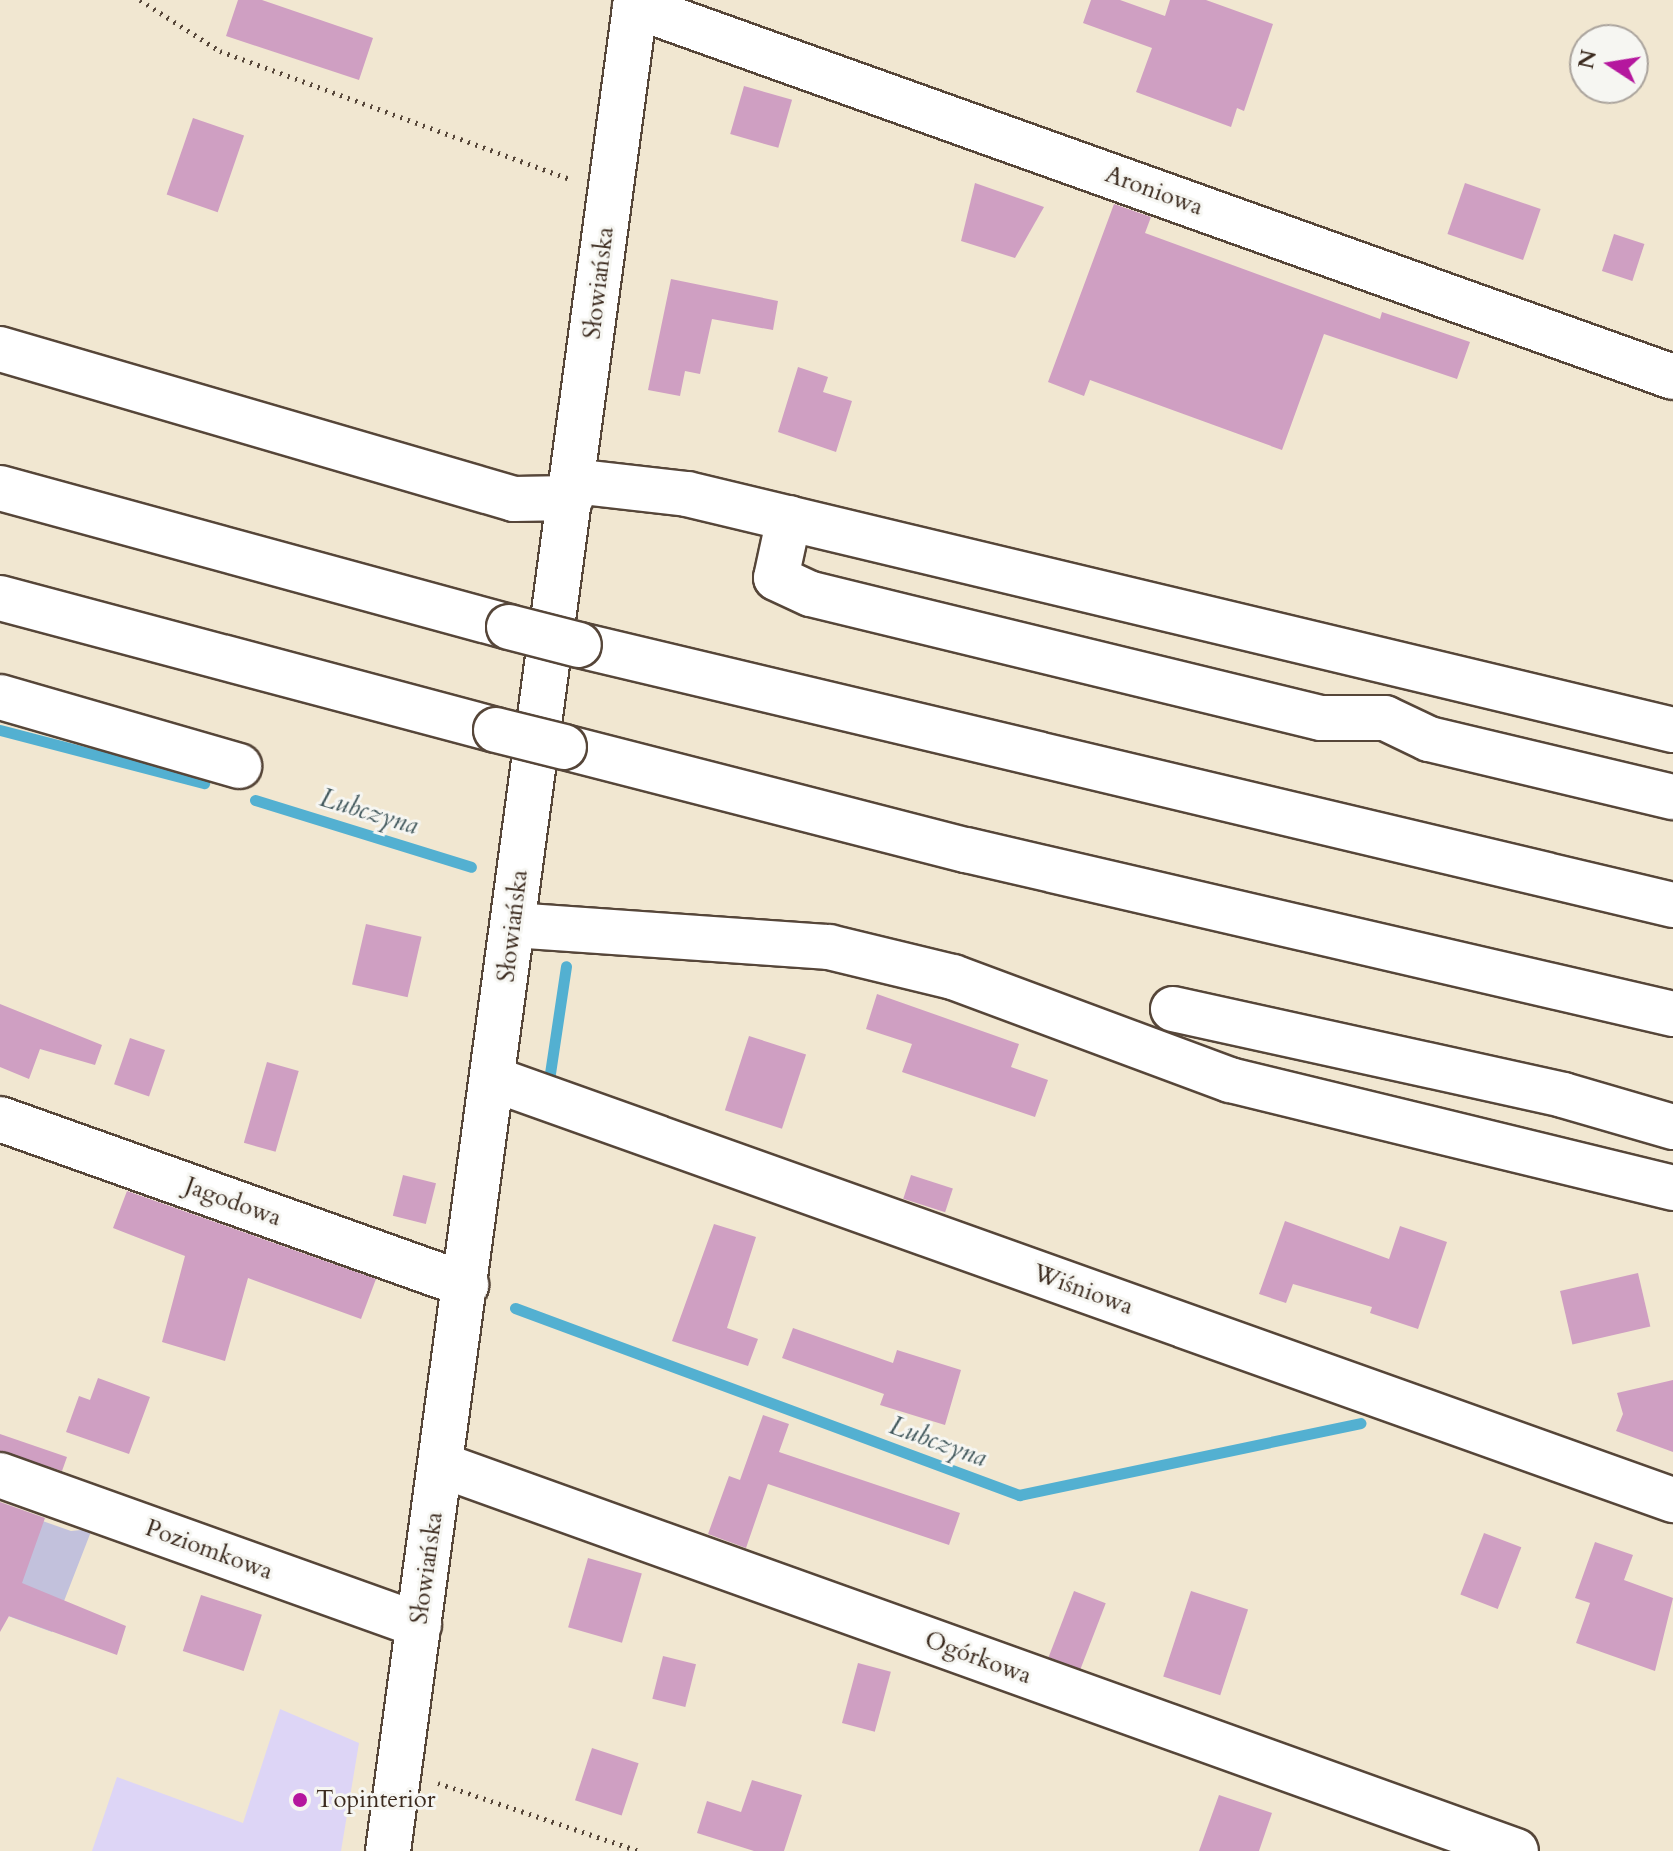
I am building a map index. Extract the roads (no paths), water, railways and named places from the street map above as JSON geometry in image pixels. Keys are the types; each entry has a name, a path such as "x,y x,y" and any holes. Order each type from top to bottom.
{"main road":[{"name":"Słowiańska","path":"388,1851 635,3"},
{"name":"Aroniowa","path":"635,3 1673,377"},
{"path":"0,349 514,499 572,490 687,494 1673,730"},
{"path":"0,488 579,645 1673,905"},
{"path":"789,518 776,578 811,594 1321,718 1385,718 1429,739 1673,797"},
{"path":"0,598 496,730 1027,865 1673,1014"},
{"path":"0,697 239,766"},
{"path":"513,925 829,947 953,977 1201,1071 1673,1188"},
{"path":"1201,1071 1193,1014 1563,1095 1673,1127"},
{"name":"Wiśniowa","path":"493,1079 1673,1500"},
{"name":"Jagodowa","path":"0,1119 466,1285"},
{"name":"Ogórkowa","path":"441,1465 1516,1851"},
{"name":"Poziomkowa","path":"0,1475 419,1625"}],"waterway":[{"name":"Lubczyna","path":"0,730 204,783"},
{"name":"Lubczyna","path":"255,800 471,867"},
{"name":"Lubczyna","path":"549,1080 566,966"},
{"name":"Lubczyna","path":"515,1308 1019,1495 1361,1423"}],"place":[{"name":"Topinterior","path":"300,1800"}]}
